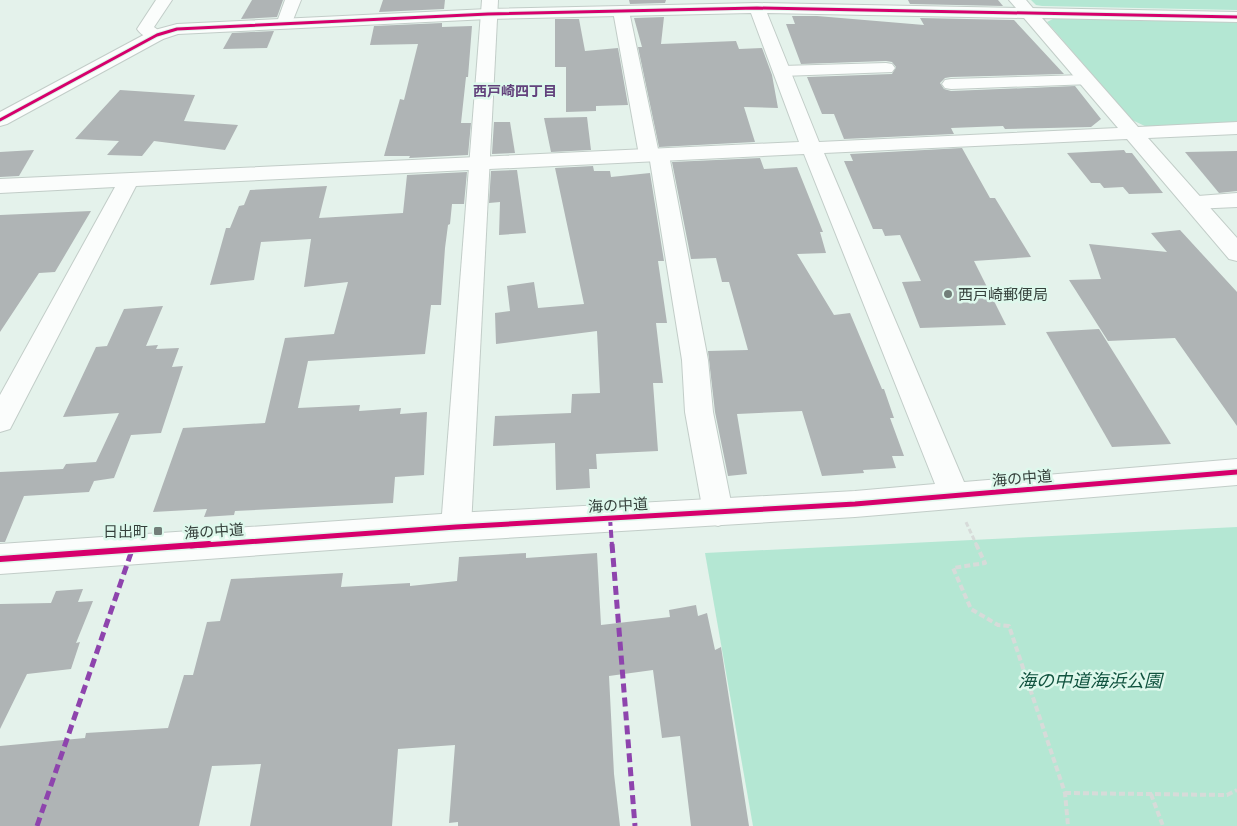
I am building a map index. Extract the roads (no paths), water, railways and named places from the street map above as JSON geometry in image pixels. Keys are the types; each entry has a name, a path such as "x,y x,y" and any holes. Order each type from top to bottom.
{"street":[{"path":"158,35 145,29 164,0"},
{"path":"285,22 293,0"},
{"path":"0,120 158,35 177,29 489,7 621,11 756,4 1023,6 1237,17"},
{"path":"756,4 812,148 955,496"},
{"path":"1023,6 1237,253"},
{"path":"456,527 489,7"},
{"path":"621,11 654,155 695,360 699,412 718,512"},
{"path":"782,71 886,68"},
{"path":"951,84 1086,80"},
{"path":"0,186 1237,128"},
{"path":"0,421 129,180"},
{"path":"1192,202 1237,200"},
{"name":"海の中道","path":"0,559 456,527 955,496 1237,472"}],"place":[{"name":"西戸崎郵便局","path":"948,294"},
{"name":"日出町","path":"158,531"}],"district":[{"name":"西戸崎四丁目","path":"515,91"}],"park label":[{"name":"海の中道海浜公園","path":"1090,680"}]}
